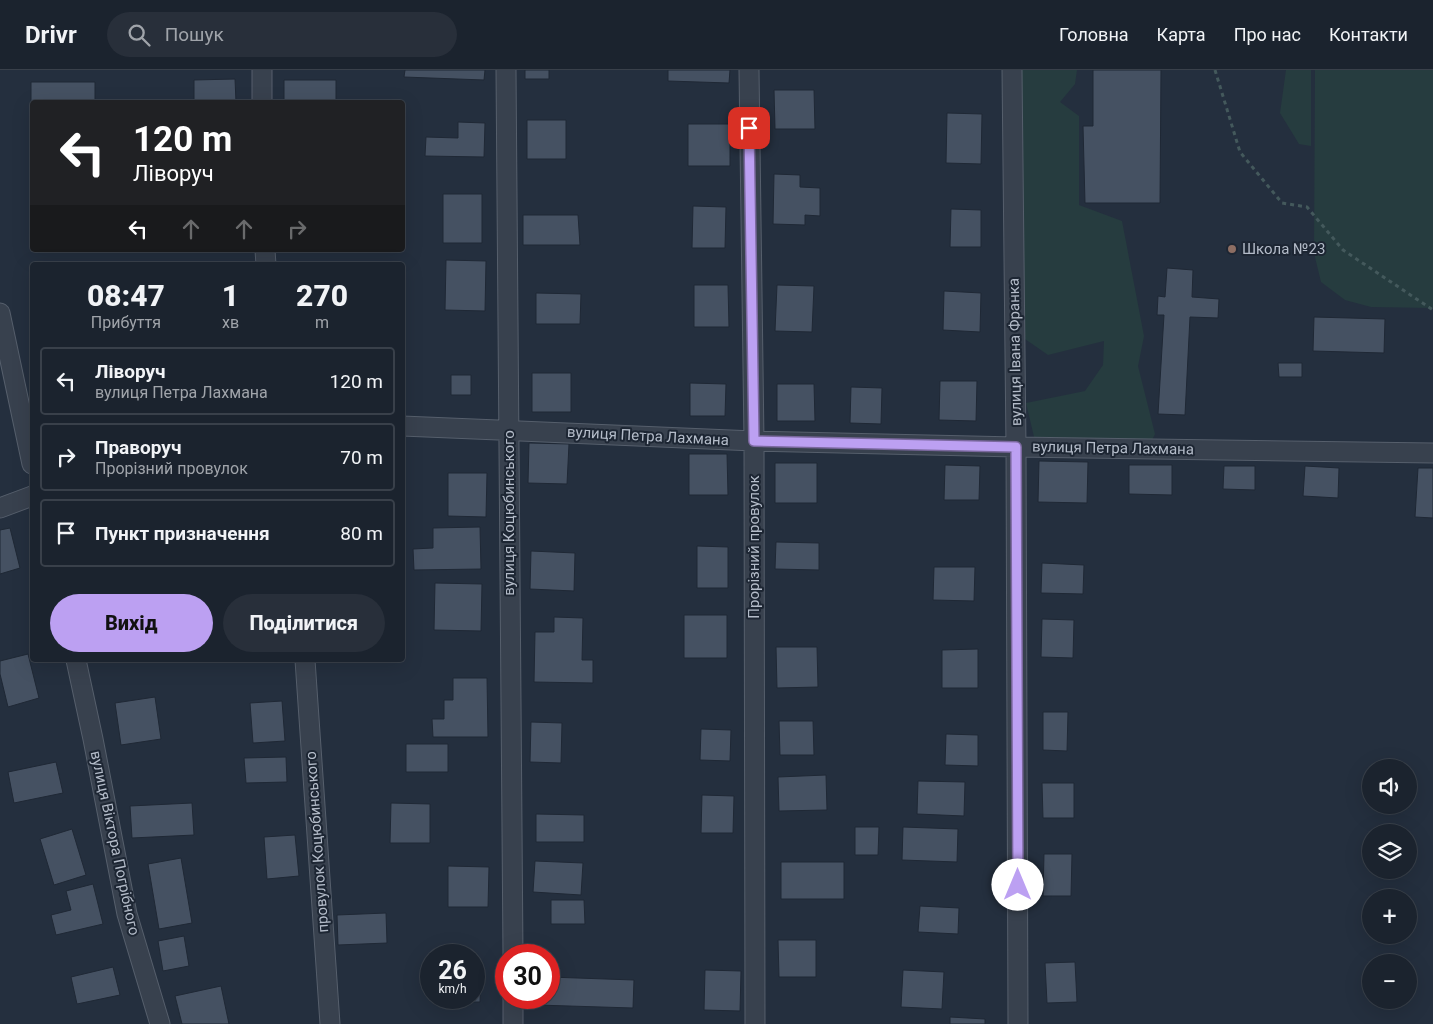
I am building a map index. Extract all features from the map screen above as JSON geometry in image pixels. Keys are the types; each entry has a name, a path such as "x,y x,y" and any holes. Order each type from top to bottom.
{"street":[{"path":"262,70 262,100"},
{"name":"вулиця Коцюбинського","path":"506,70 513,944"},
{"name":"Прорізний провулок","path":"748,70 754,441 755,1024"},
{"name":"вулиця Івана Франка","path":"1012,70 1016,447 1018,1024"},
{"path":"0,314 26,410 30,446"},
{"name":"вулиця Петра Лахмана","path":"405,426 754,441 1433,453"},
{"path":"0,508 30,497"},
{"name":"вулиця Віктора Погрібного","path":"76,662 128,914 160,1024"},
{"name":"провулок Коцюбинського","path":"305,662 330,1024"},
{"path":"513,1009 513,1024"}],"path":[{"path":"1214,70 1240,152 1282,203 1307,207 1344,250 1433,310"}],"green space":[{"path":"1021,70 1077,70 1075,84 1060,102 1079,116 1079,205 1122,221 1144,336 1138,366 1155,434 1151,442 1035,441 1026,403 1085,391 1103,365 1104,341 1048,355 1025,339"},
{"path":"1286,70 1311,70 1311,146 1299,144 1280,113"},
{"path":"1315,70 1433,70 1433,308 1371,307 1345,300 1321,282 1314,253"}],"building":[{"path":"405,70 485,70 484,80 404,77"},
{"path":"525,70 549,70 549,79 525,79"},
{"path":"668,70 730,70 729,83 668,81"},
{"path":"1093,70 1161,70 1160,203 1085,203 1083,126 1093,126"},
{"path":"235,79 236,100 194,100 194,80"},
{"path":"284,80 336,80 336,100 284,100"},
{"path":"31,82 95,82 95,100 31,100"},
{"path":"774,90 814,90 815,129 775,129"},
{"path":"947,113 982,114 981,164 946,163"},
{"path":"527,120 566,120 566,159 527,159"},
{"path":"458,122 485,123 484,157 425,156 426,137 458,138"},
{"path":"688,124 730,124 730,166 688,166"},
{"path":"774,174 800,175 800,187 820,188 820,216 805,215 805,225 773,224"},
{"path":"443,194 482,194 482,243 443,243"},
{"path":"693,206 726,207 725,248 692,248"},
{"path":"951,209 981,210 981,247 950,247"},
{"path":"523,215 578,215 580,245 523,245"},
{"path":"446,260 486,261 485,311 445,310"},
{"path":"1167,268 1193,270 1192,297 1219,299 1218,318 1190,317 1185,415 1158,414 1164,315 1157,315 1158,296 1165,297"},
{"path":"694,285 728,285 729,327 694,327"},
{"path":"777,285 814,286 812,332 775,331"},
{"path":"944,291 981,293 980,332 943,330"},
{"path":"536,293 581,294 580,324 536,324"},
{"path":"1314,317 1385,319 1384,353 1313,351"},
{"path":"1278,363 1302,363 1302,377 1279,377"},
{"path":"532,373 571,373 571,412 532,412"},
{"path":"451,375 471,375 471,395 451,395"},
{"path":"940,381 977,381 976,421 939,420"},
{"path":"690,383 726,384 725,416 690,416"},
{"path":"777,384 814,384 815,421 777,421"},
{"path":"851,387 882,388 881,424 850,423"},
{"path":"529,443 569,444 567,484 528,483"},
{"path":"689,454 727,454 728,495 689,495"},
{"path":"1039,461 1088,462 1087,503 1038,502"},
{"path":"775,463 817,463 817,503 775,503"},
{"path":"945,465 980,466 979,500 944,500"},
{"path":"1129,465 1172,465 1172,495 1129,494"},
{"path":"1224,466 1255,466 1255,490 1223,489"},
{"path":"1305,466 1339,468 1338,498 1303,496"},
{"path":"1418,468 1433,468 1433,518 1415,517"},
{"path":"448,473 487,473 486,517 448,516"},
{"path":"480,527 481,569 414,570 413,549 433,548 433,528"},
{"path":"10,528 20,568 0,574 0,530"},
{"path":"776,542 819,543 819,570 775,569"},
{"path":"697,546 728,547 728,588 697,588"},
{"path":"531,551 575,553 574,591 530,589"},
{"path":"1042,563 1084,565 1083,594 1041,593"},
{"path":"934,567 975,567 974,601 933,600"},
{"path":"435,583 482,584 481,631 434,630"},
{"path":"684,615 727,615 727,658 684,658"},
{"path":"554,617 583,618 582,660 593,660 593,683 534,682 535,632 554,632"},
{"path":"1042,619 1074,620 1073,658 1041,657"},
{"path":"776,647 817,647 818,687 777,688"},
{"path":"978,649 978,688 942,688 942,650"},
{"path":"28,654 39,698 8,707 0,674 0,661"},
{"path":"453,678 487,678 488,737 433,737 432,719 444,719 444,700 453,700"},
{"path":"155,697 161,739 121,745 115,703"},
{"path":"282,701 285,741 253,743 250,703"},
{"path":"1043,712 1068,712 1067,751 1043,750"},
{"path":"779,721 813,721 814,755 780,755"},
{"path":"531,722 562,723 561,763 530,762"},
{"path":"701,729 731,730 730,761 700,760"},
{"path":"946,734 978,735 978,766 945,765"},
{"path":"406,744 448,744 448,772 406,772"},
{"path":"286,757 287,782 246,783 244,758"},
{"path":"56,762 63,793 14,803 8,772"},
{"path":"826,775 827,810 779,811 778,777"},
{"path":"918,781 965,782 964,816 917,814"},
{"path":"1042,783 1074,783 1074,818 1043,818"},
{"path":"702,795 734,796 733,833 701,833"},
{"path":"192,803 194,835 132,838 130,806"},
{"path":"391,803 430,804 430,843 390,843"},
{"path":"536,814 584,815 584,842 536,842"},
{"path":"855,827 879,827 878,855 855,855"},
{"path":"903,827 958,829 957,862 902,860"},
{"path":"72,829 86,875 54,885 40,839"},
{"path":"295,835 299,876 267,879 264,837"},
{"path":"1044,854 1072,854 1071,896 1043,896"},
{"path":"181,858 192,923 159,929 148,864"},
{"path":"535,861 583,863 581,895 533,892"},
{"path":"781,862 844,862 844,899 781,899"},
{"path":"448,866 489,867 488,907 448,907"},
{"path":"93,884 103,924 56,935 51,915 71,910 66,891"},
{"path":"551,900 584,900 585,924 551,924"},
{"path":"920,906 959,908 958,934 918,932"},
{"path":"386,913 387,943 338,945 337,915"},
{"path":"184,936 189,966 163,971 158,941"},
{"path":"778,940 816,940 816,977 779,977"},
{"path":"1075,962 1077,1002 1047,1003 1045,963"},
{"path":"113,967 120,995 77,1004 71,977"},
{"path":"705,970 741,971 740,1011 704,1010"},
{"path":"903,970 944,972 942,1009 901,1007"},
{"path":"560,977 634,980 633,1008 560,1006"},
{"path":"221,986 229,1024 182,1024 175,996"},
{"path":"950,1017 985,1019 985,1024 950,1024"}],"place":[{"name":"Школа №23","path":"1232,249"}],"route":[{"path":"749,128 754,441 1016,447 1018,885"}]}
